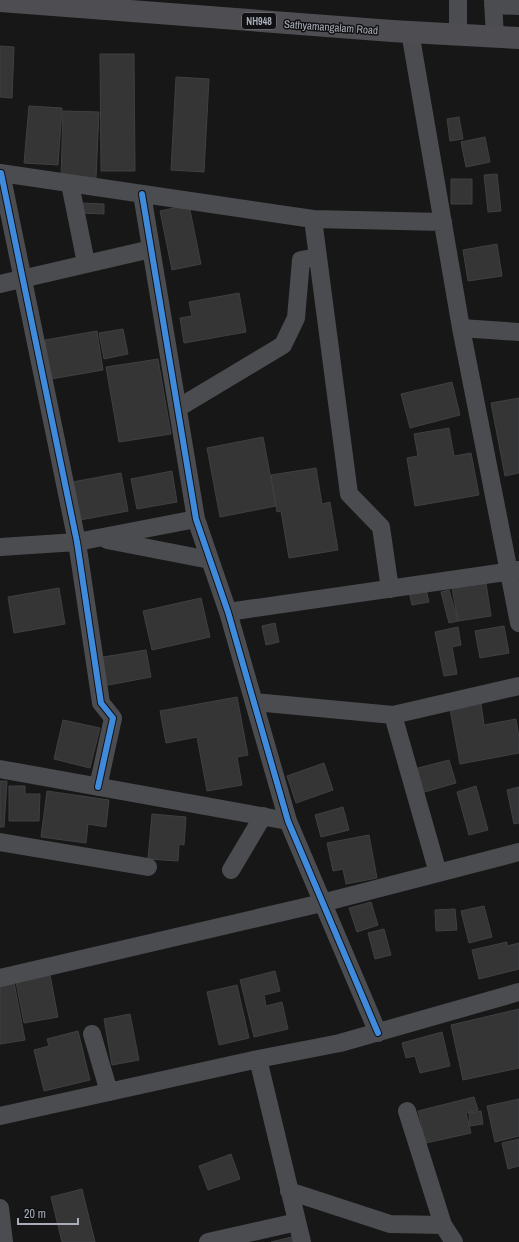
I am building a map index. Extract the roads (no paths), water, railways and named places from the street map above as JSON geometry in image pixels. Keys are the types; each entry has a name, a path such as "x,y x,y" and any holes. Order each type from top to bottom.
{"highway":[{"name":"Sathyamangalam Road","path":"0,1 410,32 519,38"}],"street":[{"path":"458,0 458,35"},
{"path":"496,37 493,2 519,6"},
{"path":"410,32 461,328 514,571 519,623"},
{"path":"98,787 113,718 101,703 77,542 1,173 313,219 443,222"},
{"path":"70,184 86,263"},
{"path":"142,194 196,519 228,612 288,821 378,1032"},
{"path":"313,219 349,494 381,527 390,589"},
{"path":"0,284 151,249"},
{"path":"178,408 283,345 296,318 301,260 318,258"},
{"path":"461,328 519,332"},
{"path":"0,547 77,542 196,519"},
{"path":"98,538 210,560"},
{"path":"228,612 514,571"},
{"path":"254,702 393,715 519,686"},
{"path":"393,715 438,873"},
{"path":"0,769 288,821"},
{"path":"231,870 263,816"},
{"path":"0,842 148,867"},
{"path":"0,978 322,903 519,852"},
{"path":"0,1116 258,1058 340,1043 519,992"},
{"path":"92,1034 109,1092"},
{"path":"258,1058 302,1242"},
{"path":"407,1112 443,1225 454,1242"},
{"path":"289,1191 390,1224 443,1225"},
{"path":"0,1208 4,1242"},
{"path":"208,1242 297,1222"}]}
